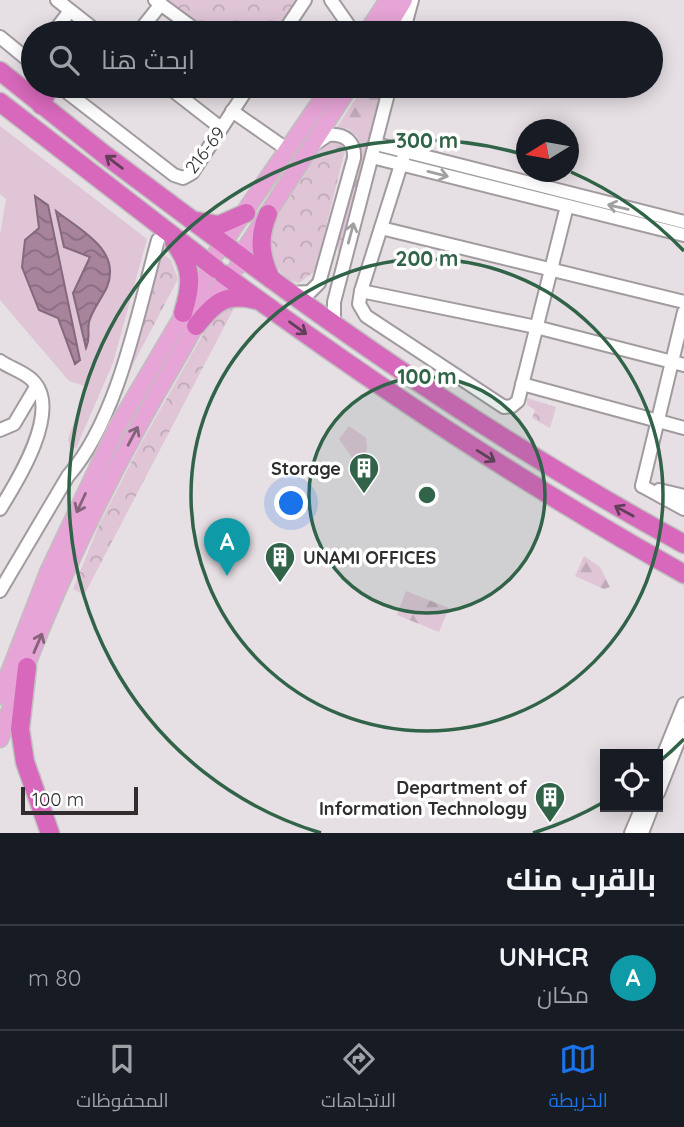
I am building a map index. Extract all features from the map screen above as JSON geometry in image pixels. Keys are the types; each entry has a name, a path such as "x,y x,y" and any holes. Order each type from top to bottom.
{"highway":[{"path":"0,71 21,88"},
{"path":"33,98 187,216 263,303 416,412 569,509 684,573"},
{"path":"41,105 44,98"},
{"path":"3,106 161,234 185,257 190,270 190,320"},
{"path":"268,214 260,243 271,279"},
{"path":"187,216 219,225 243,217"},
{"path":"161,234 271,279 469,416 594,495 684,544"},
{"path":"190,320 223,299 244,297 263,303"},
{"path":"27,667 20,729 25,762 50,833"}],"main road":[{"path":"374,21 388,0"},
{"path":"391,21 404,0"},
{"path":"0,695 49,570 117,427 190,320 226,262 243,217 323,98"},
{"path":"226,262 256,231 342,98"},
{"path":"243,217 245,231 256,231"},
{"path":"1,732 27,667 117,467 190,320"}],"street":[{"path":"57,0 83,21"},
{"path":"291,21 304,0"},
{"path":"331,0 346,21"},
{"path":"406,21 412,0"},
{"path":"146,21 158,2 184,21"},
{"path":"62,21 70,11"},
{"path":"0,37 21,53"},
{"name":"216-69","path":"75,98 174,175 183,178 192,173 241,98"},
{"path":"182,98 221,128"},
{"path":"334,323 334,302 342,265 387,98"},
{"path":"232,111 288,149"},
{"path":"291,293 307,293 317,286 354,158 353,148 345,137 332,134 322,138 309,151"},
{"path":"374,151 681,228"},
{"path":"403,158 567,206 681,228"},
{"path":"403,158 359,304 366,316 500,405 508,407 516,404 567,206"},
{"path":"381,228 550,267 684,302"},
{"path":"0,591 68,476 79,464 111,400 134,333 161,234"},
{"path":"331,244 331,264 335,267 342,265"},
{"path":"361,291 536,327 678,363"},
{"path":"642,486 657,421 678,363 684,312"},
{"path":"0,361 34,381 42,403 39,435 0,509"},
{"path":"522,384 684,428"},
{"path":"0,430 14,424 36,387"},
{"path":"642,486 684,496"},
{"path":"642,486 684,509"},
{"path":"663,756 684,704"},
{"path":"663,780 684,727"},
{"path":"631,833 640,812"},
{"path":"642,833 650,812"}],"green space":[{"path":"164,0 298,0 284,21 192,21"},
{"path":"356,98 381,98 338,261 338,243 362,152 357,136 348,129 337,127"},
{"path":"0,126 147,239 113,363 76,448 70,448 68,439 87,387 69,381 0,300 0,235 6,199 0,194"},
{"path":"338,141 345,150 315,271 299,283 287,279 266,255 269,230 325,142"},
{"path":"158,250 171,260 178,279 121,387"},
{"path":"231,306 234,308 84,595 73,589 99,525 139,447 214,315"},
{"path":"527,398 556,407 550,428 532,418 535,410 527,405"},
{"path":"349,426 366,438 362,472 339,439"},
{"path":"584,556 600,567 610,587 604,589 575,576"},
{"path":"406,591 449,608 439,632 397,615"}],"water":[{"path":"35,196 48,205 80,360 75,364 58,318 39,310 22,267 25,240 39,228"},
{"path":"56,211 96,242 109,262 107,287 90,318 86,348 73,293 90,257 64,247"}],"place":[{"name":"Storage","path":"364,495"},
{"name":"UNHCR","path":"227,576"},
{"name":"UNAMI OFFICES","path":"280,584"},
{"name":"Department of Information Technology","path":"550,824"}]}
